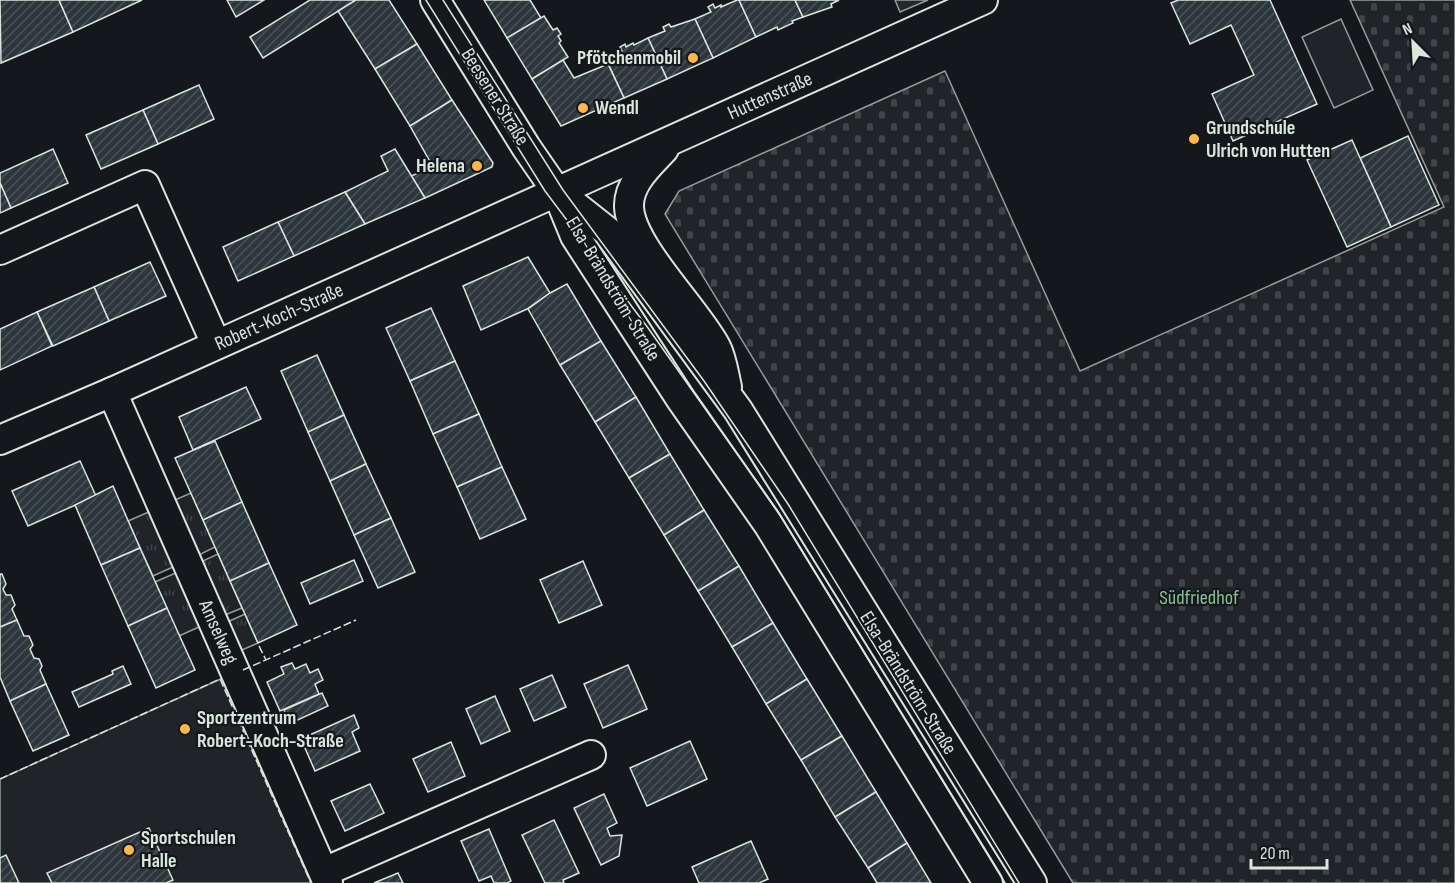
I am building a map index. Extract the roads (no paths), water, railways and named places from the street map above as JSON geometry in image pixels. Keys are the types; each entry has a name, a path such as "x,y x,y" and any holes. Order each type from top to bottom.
{"street":[{"name":"Beesener Straße","path":"435,0 526,147 557,192"},
{"name":"Huttenstraße","path":"557,192 983,0"},
{"path":"674,139 643,171 632,190 629,205 632,225 644,246 717,348 730,400"},
{"path":"0,250 145,185 216,344"},
{"name":"Robert-Koch-Straße","path":"0,440 557,192"},
{"name":"Elsa-Brändström-Straße","path":"557,192 607,231 730,400 793,497 1032,883"},
{"name":"Elsa-Brändström-Straße","path":"557,192 575,236 680,398 768,524 988,883"},
{"name":"Amselweg","path":"112,392 326,878 591,755"}],"tram line":[{"path":"426,0 545,191 648,328 777,510 1005,883"},
{"path":"443,0 563,190 704,381 788,504 1019,883"}],"place":[{"name":"Pfötchenmobil","path":"693,58"},
{"name":"Wendl","path":"583,108"},
{"name":"Grundschule Ulrich von Hutten","path":"1194,139"},
{"name":"Helena","path":"477,166"},
{"name":"Sportzentrum Robert-Koch-Straße","path":"185,729"},
{"name":"Sportschulen Halle","path":"129,850"}],"park label":[{"name":"Südfriedhof","path":"1199,598"}]}
